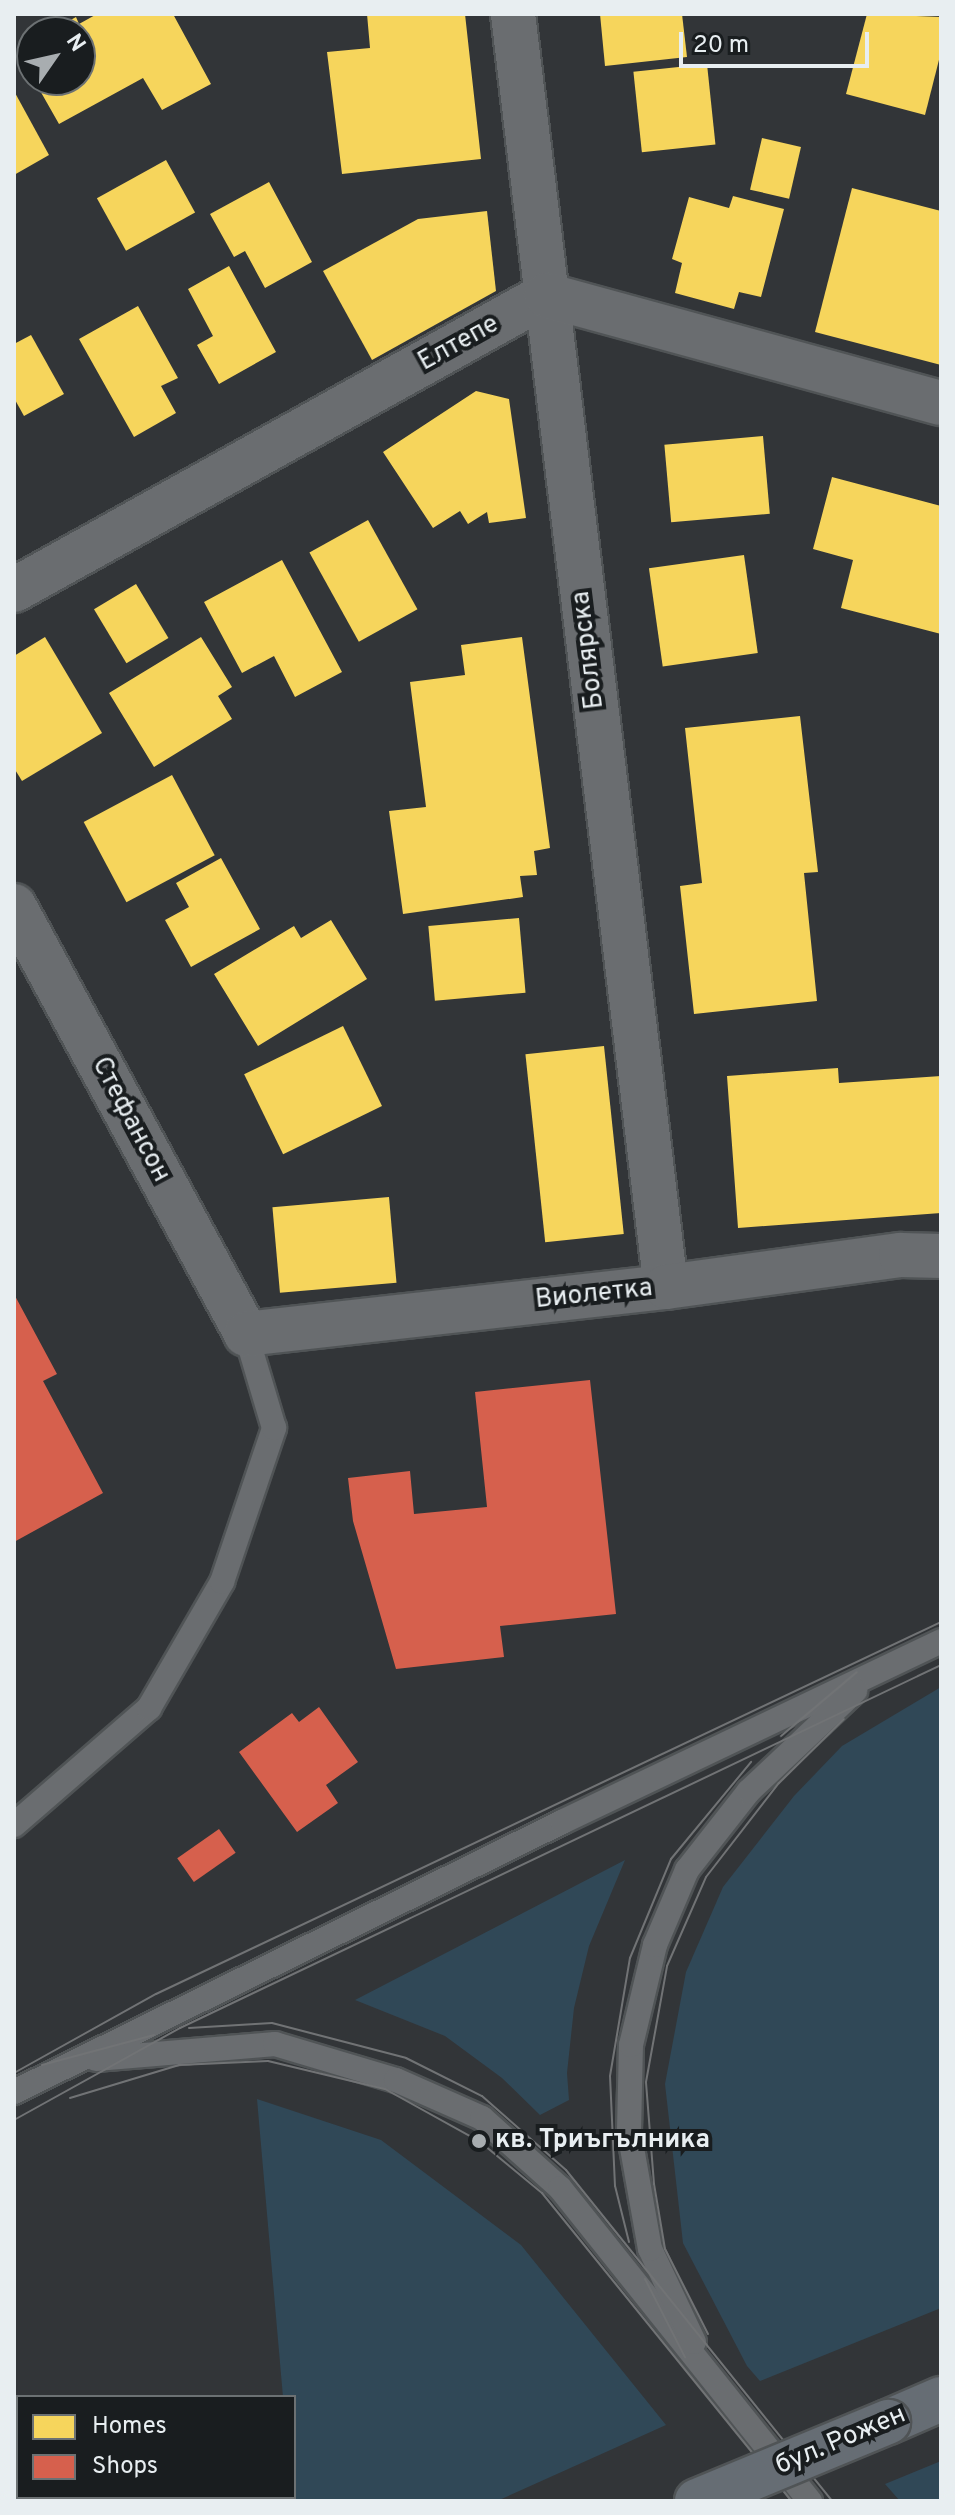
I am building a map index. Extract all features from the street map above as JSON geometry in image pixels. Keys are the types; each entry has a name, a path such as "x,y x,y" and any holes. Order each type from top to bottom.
{"main road":[{"name":"бул. Рожен","path":"697,2501 941,2399"}],"street":[{"name":"Болярска","path":"513,14 666,1287"},
{"path":"546,295 941,403"},
{"name":"Елтепе","path":"14,590 546,295"},
{"name":"Стефансон","path":"14,906 246,1334"},
{"name":"Виолетка","path":"246,1334 666,1287 901,1255 941,1256"}],"lane":[{"path":"14,1825 149,1708 222,1582 274,1428 246,1334"},
{"path":"14,2092 562,1822 941,1641"},
{"path":"712,2381 650,2249 629,2131 631,2045 655,1945 687,1870 749,1791 872,1674"},
{"path":"77,2061 188,2049 275,2044 396,2080 482,2118 560,2188 810,2501"}],"shaded area":[{"path":"941,1687 941,2308 760,2381 747,2366 683,2243 665,2084 686,1972 723,1887 794,1796 842,1746"},
{"path":"625,1860 589,1946 574,2008 567,2073 569,2100 540,2115 502,2078 445,2036 355,2000"},
{"path":"257,2099 381,2140 521,2245 666,2425 497,2501 191,2501 296,2499 296,2395 283,2395"},
{"path":"941,2461 941,2501 900,2501 885,2484"}],"building: Homes":[{"path":"173,14 211,84 162,110 143,78 59,124 43,96 96,96 96,16 93,16"},
{"path":"367,14 465,14 481,159 342,174 327,52 370,48"},
{"path":"600,14 682,14 687,57 605,66"},
{"path":"867,14 941,17 941,52 925,115 846,94"},
{"path":"707,64 715,145 642,152 633,72"},
{"path":"14,91 49,155 14,175"},
{"path":"762,138 801,147 789,199 750,190"},
{"path":"166,160 195,212 126,251 97,198"},
{"path":"269,182 312,262 265,288 245,251 234,257 210,214"},
{"path":"852,188 941,211 941,365 815,332"},
{"path":"733,196 784,209 761,297 739,292 734,309 675,293 682,263 672,259 689,197 729,208"},
{"path":"487,211 496,291 372,360 323,271 418,219"},
{"path":"229,266 276,352 219,384 197,345 213,336 188,289"},
{"path":"138,306 178,378 161,386 176,413 134,437 79,339"},
{"path":"31,335 64,394 24,416 14,398 14,344"},
{"path":"476,391 509,399 526,518 489,523 487,512 468,524 460,511 433,528 383,452"},
{"path":"763,436 770,514 671,522 664,445"},
{"path":"832,477 941,506 941,634 841,608 853,560 813,549"},
{"path":"368,520 417,609 359,642 309,552"},
{"path":"744,555 758,653 663,666 649,568"},
{"path":"282,560 342,672 295,697 274,656 242,673 204,602"},
{"path":"136,584 168,638 126,663 94,609"},
{"path":"45,637 102,733 22,781 14,768 14,656"},
{"path":"201,637 232,687 218,696 232,719 154,767 109,693"},
{"path":"522,637 550,848 534,851 537,875 520,876 523,897 403,914 389,811 426,807 410,682 465,675 461,645"},
{"path":"800,716 818,872 804,873 817,1001 694,1014 680,886 702,883 685,728"},
{"path":"172,775 215,855 126,902 84,822"},
{"path":"221,858 260,929 191,967 165,920 189,907 176,883"},
{"path":"519,918 526,993 435,1001 428,926"},
{"path":"331,920 367,979 258,1046 214,974 294,926 301,938"},
{"path":"343,1026 382,1106 283,1154 244,1074"},
{"path":"604,1046 624,1234 545,1242 525,1054"},
{"path":"838,1068 839,1083 941,1076 941,1213 738,1228 727,1076"},
{"path":"389,1197 396,1283 280,1293 272,1207"}],"building: Shops":[{"path":"14,1294 57,1374 43,1381 103,1493 14,1542"},
{"path":"590,1380 616,1614 500,1626 504,1657 396,1669 353,1521 348,1478 410,1471 414,1514 487,1507 475,1392"},
{"path":"319,1707 358,1762 326,1785 338,1803 297,1832 239,1752 292,1713 299,1722"},
{"path":"219,1829 236,1853 194,1882 177,1858"}],"tram line":[{"path":"14,2073 156,1994 941,1622"},
{"path":"14,2120 180,2028 941,1665"},
{"path":"781,1736 857,1672"},
{"path":"708,2334 665,2249 654,2184 646,2082 667,1966 706,1877 779,1783 844,1719"},
{"path":"629,2242 615,2186 610,2076 630,1958 671,1859 751,1762"},
{"path":"189,2028 272,2023 406,2058 482,2096 566,2170 832,2501"},
{"path":"42,2065 154,2035"},
{"path":"70,2098 179,2065 268,2061 385,2089 479,2141 542,2193 791,2501"},
{"path":"645,2279 685,2357"}],"place":[{"name":"кв. Триъгълника","path":"479,2141"}]}
